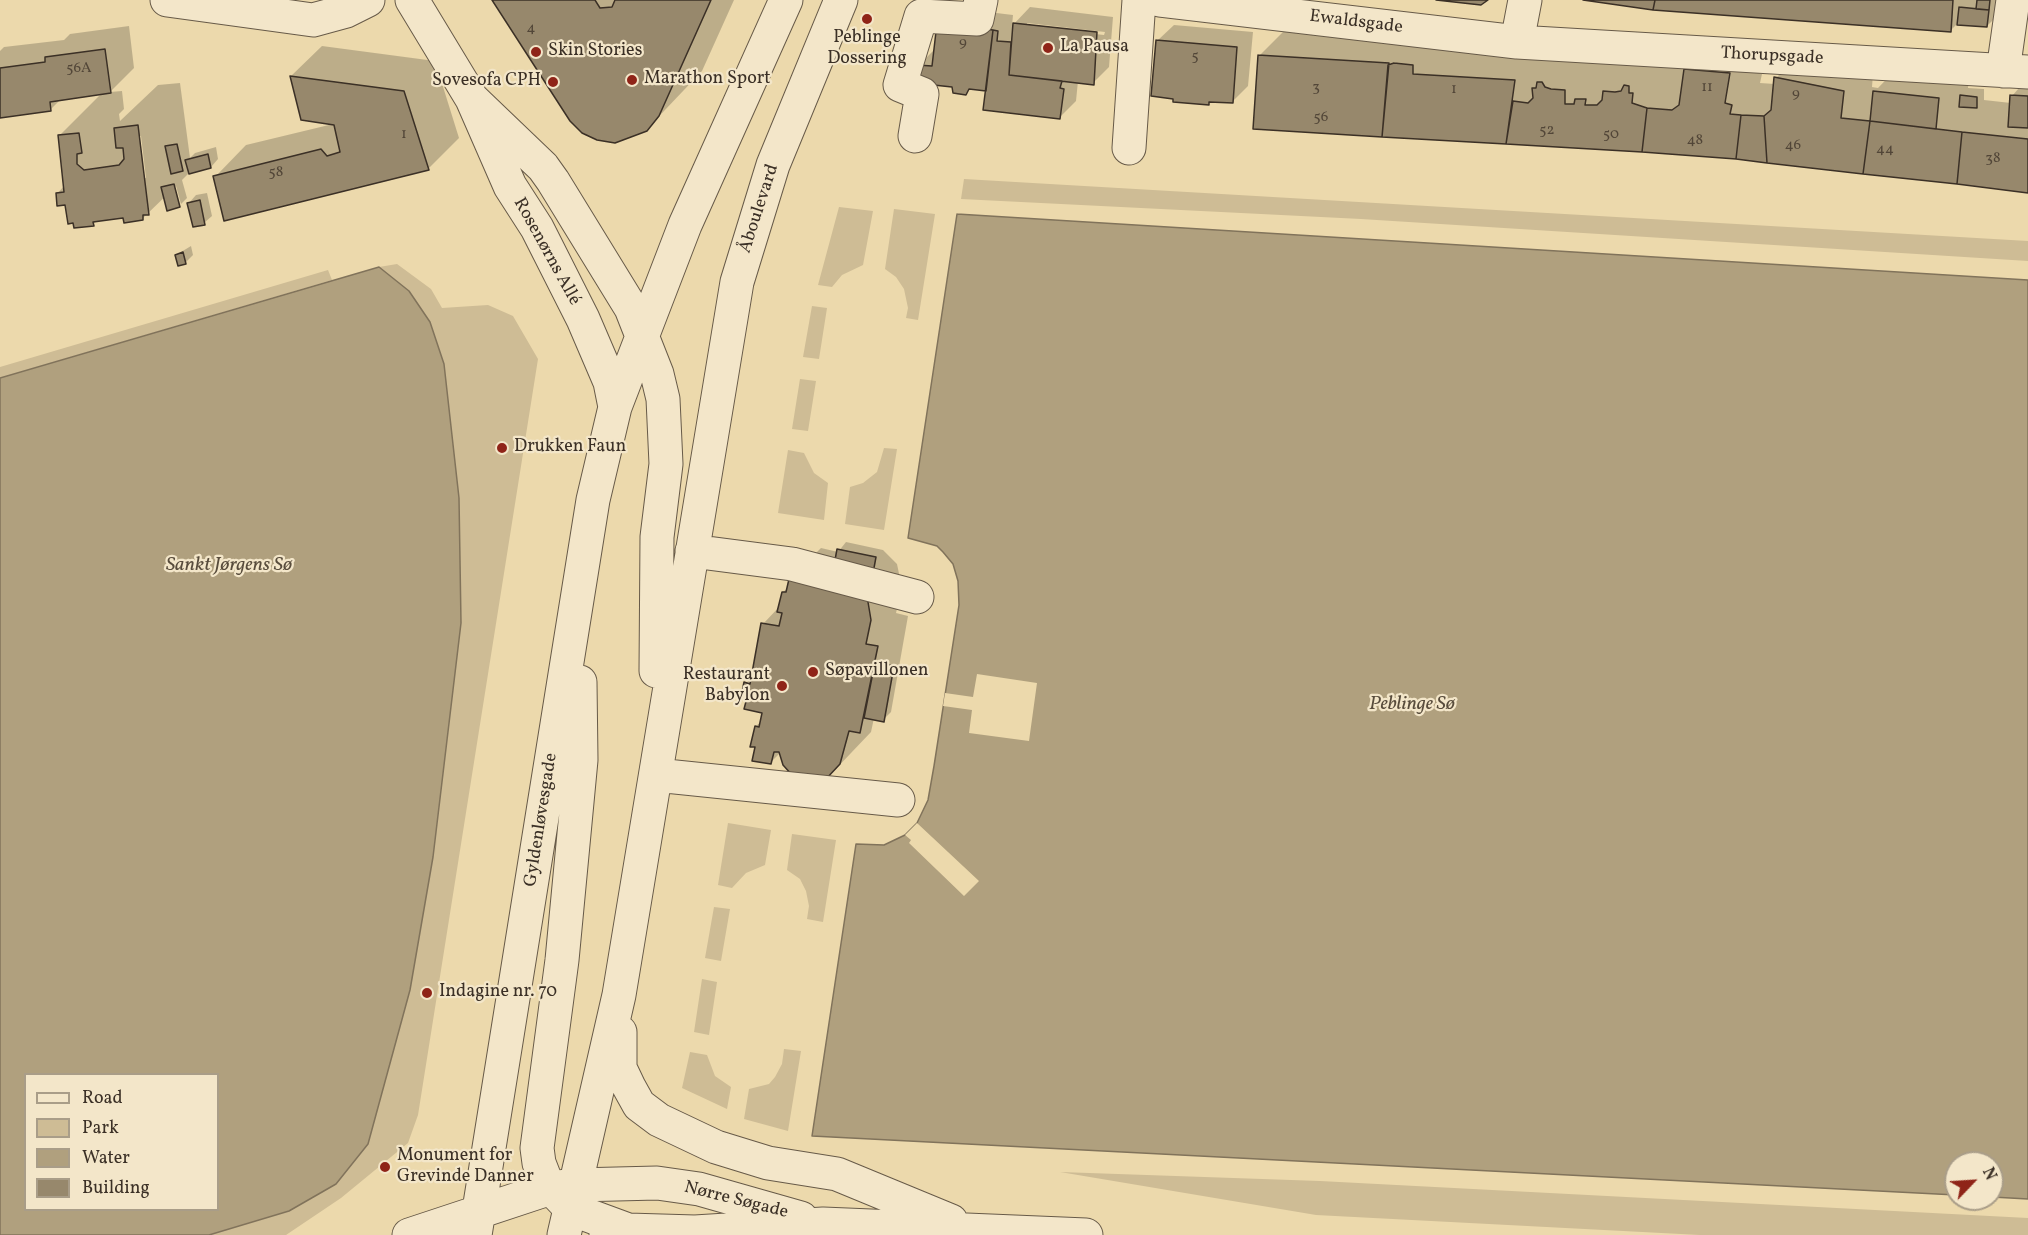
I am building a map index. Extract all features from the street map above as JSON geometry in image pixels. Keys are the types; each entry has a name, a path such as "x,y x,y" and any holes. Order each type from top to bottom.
{"street":[{"path":"167,0 313,20 346,11 368,0"},
{"name":"Rosenørns Allé","path":"412,0 472,99 510,186 537,228 587,328 610,382 615,407"},
{"path":"642,331 685,225 786,0"},
{"name":"Åboulevard","path":"692,551 711,427 737,282 747,244 773,165 841,0"},
{"path":"915,136 922,94 900,85 921,16 977,19 981,0"},
{"path":"1129,148 1139,0"},
{"name":"Ewaldsgade","path":"1160,0 1517,42"},
{"path":"1517,42 1525,0"},
{"path":"2013,0 2015,72"},
{"name":"Thorupsgade","path":"1517,42 2015,72"},
{"name":"Rosenørns Allé","path":"472,99 543,167 611,273 642,331 663,399 666,464 657,537 656,775"},
{"name":"Gyldenløvesgade","path":"477,1222 593,500 615,407 642,331"},
{"path":"565,1204 619,994 692,551 792,564 917,597"},
{"path":"565,1204 538,1163 537,1148 562,960 581,760 578,597"},
{"path":"656,775 898,800"},
{"path":"619,994 620,1068 639,1105 659,1120 716,1147 768,1163 837,1174 972,1230"},
{"name":"Nørre Søgade","path":"409,1235 657,1183 699,1189 823,1224"},
{"name":"Nørre Søgade","path":"565,1204 617,1233 695,1232 823,1224 1086,1235"}],"green space":[{"path":"964,179 2028,241 2028,261 1361,219 961,199"},
{"path":"839,207 873,211 863,265 842,275 832,287 818,285"},
{"path":"894,209 935,214 918,320 906,318 908,308 904,289 896,277 885,269"},
{"path":"397,264 431,289 442,308 488,305 513,316 538,359 418,1115 408,1143 341,1198 286,1235 209,1235 289,1211 368,1144 410,990 433,857 461,623 459,498 444,364 409,291 379,267"},
{"path":"328,270 332,280 0,378 0,367"},
{"path":"812,306 827,308 819,359 803,357"},
{"path":"800,379 816,381 808,431 792,429"},
{"path":"884,448 897,449 884,530 845,524 850,487 863,483 877,472"},
{"path":"788,450 804,453 814,473 828,483 824,520 778,513"},
{"path":"728,823 771,830 765,865 746,873 732,888 718,885"},
{"path":"792,834 836,840 823,922 807,919 809,906 806,891 800,879 787,870"},
{"path":"714,907 730,909 721,961 705,958"},
{"path":"702,979 717,982 709,1035 694,1032"},
{"path":"784,1049 801,1051 788,1131 744,1119 749,1089 769,1084 782,1064"},
{"path":"690,1052 707,1055 715,1076 731,1087 727,1109 682,1088"},
{"path":"1060,1172 1320,1181 2028,1218 2028,1235 1700,1235 1316,1215"}],"water":[{"name":"Peblinge Sø","path":"957,214 2028,280 2028,1199 2004,1198 2004,1151 1944,1151 1944,1194 812,1136 856,844 884,845 905,835 917,823 928,800 934,766 959,605 958,581 953,564 937,546 908,538"},
{"name":"Sankt Jørgens Sø","path":"379,267 409,291 430,322 444,364 459,498 461,623 433,857 410,990 368,1144 336,1184 289,1211 209,1235 0,1235 0,378"}],"pier":[{"path":"977,674 1037,683 1029,741 969,733 972,710 943,706 945,693 973,697"},
{"path":"917,823 979,881 964,896 909,843 911,840 905,835"}],"building":[{"path":"492,0 595,0 600,8 612,7 615,0 711,0 659,116 647,131 615,143 597,140 582,133 570,121"},
{"path":"1436,0 1488,0 1481,5"},
{"path":"1583,0 1655,0 1653,10"},
{"path":"1655,0 1953,0 1951,32 1653,10"},
{"path":"1977,0 1990,0 1989,10 1976,9"},
{"path":"1959,7 1989,10 1987,27 1957,25"},
{"path":"937,23 993,30 986,91 969,89 966,95 953,93 952,87 915,83 917,65 932,66"},
{"path":"1013,23 1097,32 1094,85 1009,75"},
{"path":"993,30 998,31 997,41 1011,42 1009,75 1062,81 1060,88 1064,89 1060,119 983,110"},
{"path":"1156,40 1237,47 1233,103 1209,102 1209,105 1173,102 1173,99 1151,96"},
{"path":"105,49 111,93 50,102 51,111 0,118 0,68 45,62 45,57"},
{"path":"1258,55 1389,63 1382,137 1253,129"},
{"path":"1394,63 1413,65 1413,74 1515,80 1506,144 1382,137 1388,65"},
{"path":"1684,69 1730,73 1725,103 1732,105 1730,114 1741,115 1736,159 1642,152 1647,108 1672,110 1679,105"},
{"path":"290,76 404,91 429,170 224,221 213,176 321,149 327,156 340,152 334,125 301,120"},
{"path":"1774,77 1844,91 1841,118 1870,121 1863,174 1767,163 1764,116 1771,110"},
{"path":"1537,82 1542,82 1545,87 1551,89 1565,90 1565,104 1574,104 1575,99 1586,99 1585,105 1597,105 1602,100 1603,91 1621,91 1624,85 1629,86 1629,93 1633,93 1632,103 1647,108 1642,152 1506,144 1513,101 1528,103 1533,98 1532,88 1536,88"},
{"path":"1873,91 1939,98 1936,129 1870,121"},
{"path":"1960,95 1977,97 1977,108 1959,107"},
{"path":"2010,95 2028,96 2028,128 2008,127"},
{"path":"1741,115 1764,116 1767,163 1736,159"},
{"path":"1870,121 1962,132 1957,184 1863,174"},
{"path":"138,125 149,215 143,215 143,220 124,223 123,218 93,222 94,226 74,228 73,223 68,224 65,205 57,206 56,193 64,192 58,135 79,133 82,153 77,154 77,164 84,170 119,165 124,159 123,148 116,148 114,128"},
{"path":"1962,132 2028,139 2028,193 1957,184"},
{"path":"177,144 183,171 171,174 165,146"},
{"path":"208,154 211,168 189,174 185,160"},
{"path":"174,184 180,207 167,211 161,187"},
{"path":"200,200 205,225 193,227 187,203"},
{"path":"183,252 186,264 178,266 175,255"},
{"path":"837,549 876,557 872,579 833,571"},
{"name":"Søpavillonen","path":"789,579 867,596 871,620 866,644 878,646 860,733 849,731 840,764 826,779 792,775 783,765 779,752 774,752 771,764 752,761 755,747 750,747 755,726 759,727 762,713 744,709 748,694 742,692 744,682 750,684 761,623 779,626 782,613 777,612 782,592 786,592"},
{"path":"875,662 894,666 884,722 864,718"}],"place":[{"name":"Peblinge Dossering","path":"867,19"},
{"name":"La Pausa","path":"1048,48"},
{"name":"Skin Stories","path":"536,52"},
{"name":"Marathon Sport","path":"632,80"},
{"name":"Sovesofa CPH","path":"553,82"},
{"name":"Drukken Faun","path":"502,448"},
{"name":"Søpavillonen","path":"813,672"},
{"name":"Restaurant Babylon","path":"782,686"},
{"name":"Indagine nr. 70","path":"427,993"},
{"name":"Monument for Grevinde Danner","path":"385,1167"}]}
